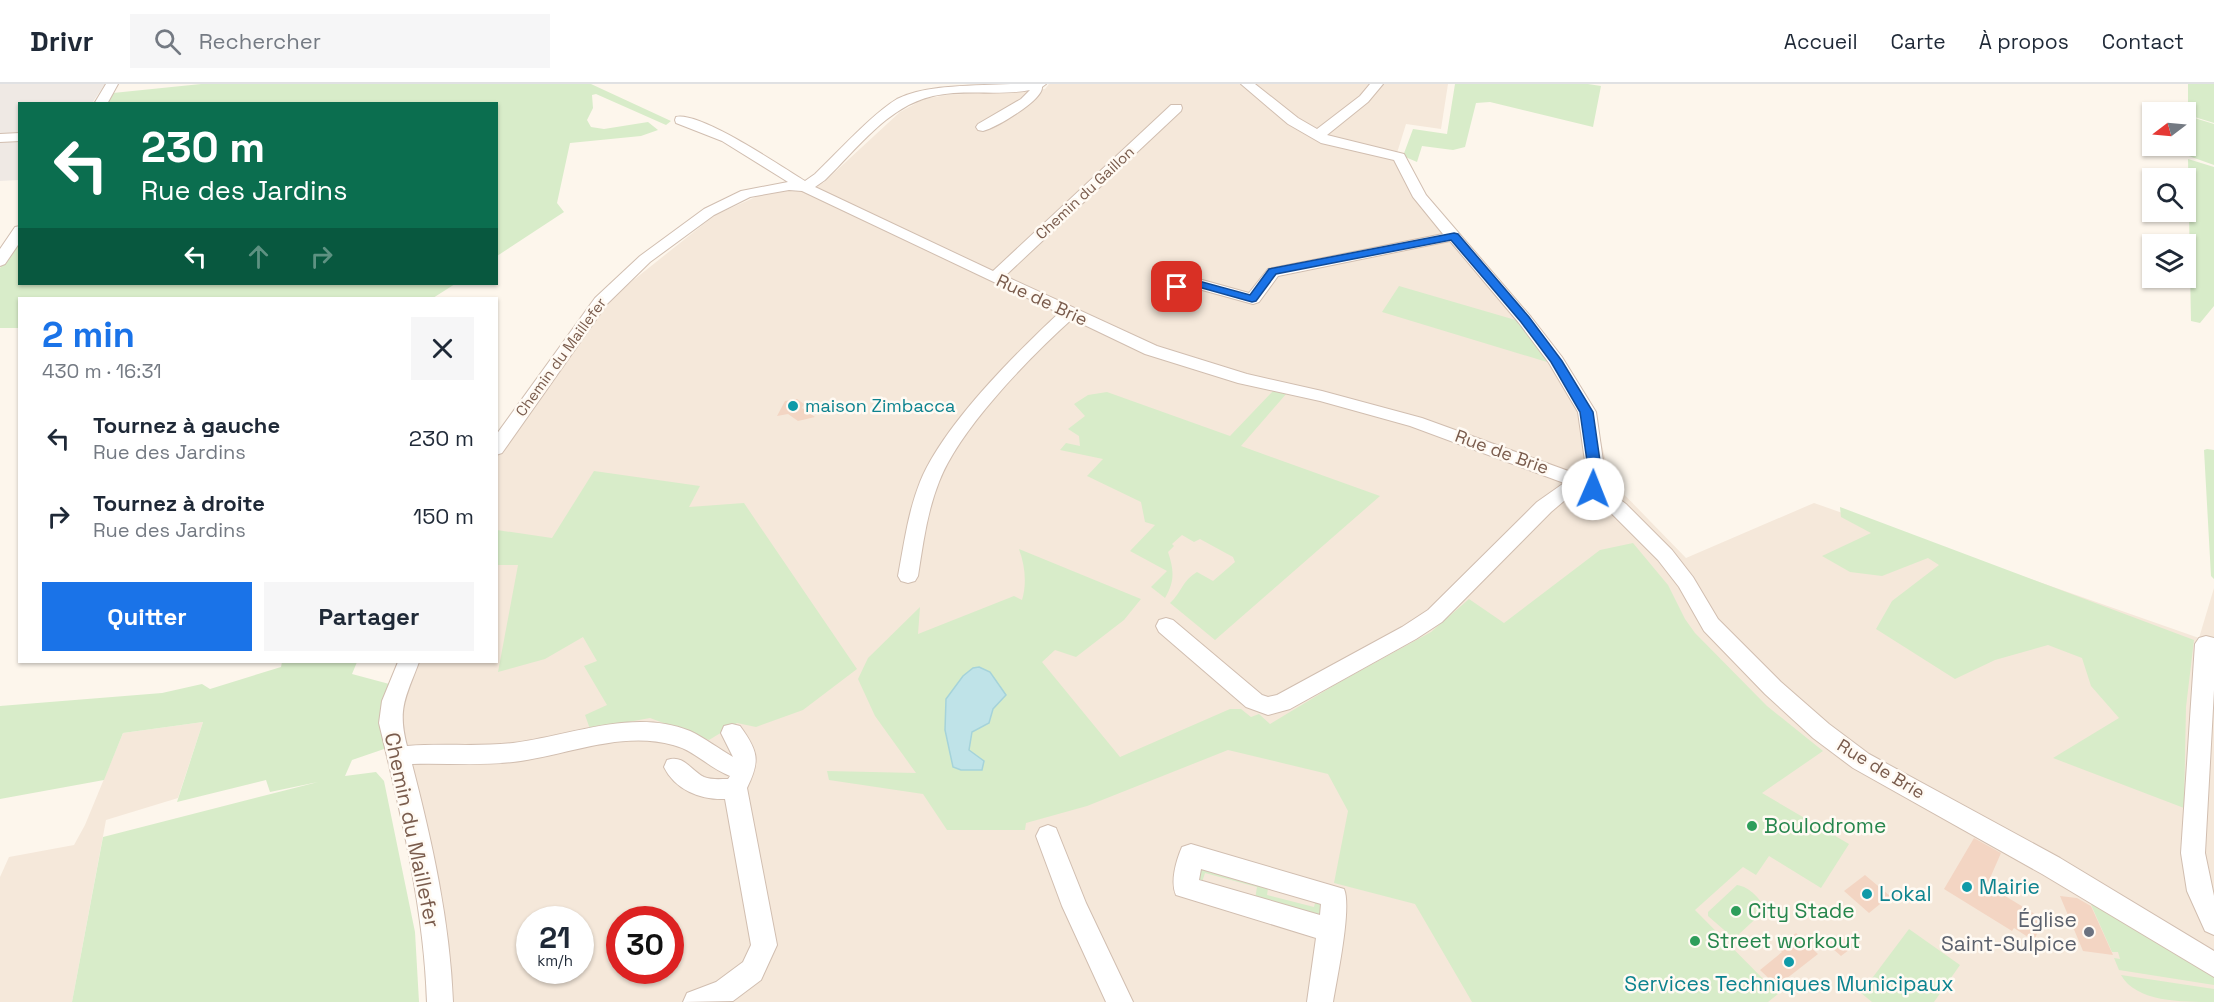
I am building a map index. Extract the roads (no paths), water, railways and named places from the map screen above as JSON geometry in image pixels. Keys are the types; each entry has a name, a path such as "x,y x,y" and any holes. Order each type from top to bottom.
{"street":[{"path":"101,102 112,84"},
{"path":"1166,626 1254,701 1269,706 1282,702 1409,633 1435,616 1544,507 1564,490 1587,486 1594,468 1587,412 1556,361 1525,320 1420,198 1399,157 1326,140 1274,107 1247,84"},
{"path":"1318,135 1364,99 1377,84"},
{"path":"805,187 820,177 889,111 903,101 934,92 1038,85 1037,91 1025,102 982,127"},
{"name":"Chemin du Gaillon","path":"994,278 1176,108"},
{"name":"Rue de Brie","path":"681,120 727,138 805,187 1150,350 1206,369 1322,396 1416,422 1553,470 1587,486 1619,509 1665,555 1686,582 1711,626 1773,688 1821,731 1862,761 2050,866 2214,965"},
{"path":"0,138 18,137"},
{"name":"Chemin du Maillefer","path":"498,446 600,301 645,259 688,225 728,202 765,189 805,187"},
{"path":"0,261 18,233"},
{"path":"1177,287 1195,283 1252,299 1273,272 1454,236"},
{"path":"908,576 923,502 936,467 993,389 1026,353 1069,313"},
{"path":"2214,648 2205,644 2193,853 2199,891 2214,923"},
{"name":"Chemin du Maillefer","path":"408,663 393,701 390,723 427,890 439,971 440,1002"},
{"path":"399,756 432,753 510,753 590,737 637,733 673,735 696,746 731,769 740,779"},
{"path":"696,1002 730,997 752,971 764,945 740,779 746,754 732,733"},
{"path":"675,767 695,785 712,790 740,779"},
{"path":"1048,836 1075,906 1120,1002"},
{"path":"1320,1002 1332,931 1335,897 1191,855 1185,887 1332,931"}],"water":[{"path":"979,667 990,672 1006,695 993,709 989,723 972,732 969,750 984,761 982,770 961,770 953,767 945,730 946,699 963,676 973,668"}],"place":[{"name":"maison Zimbacca","path":"793,406"},
{"name":"Boulodrome","path":"1752,826"},
{"name":"Mairie","path":"1967,887"},
{"name":"Lokal","path":"1867,894"},
{"name":"City Stade","path":"1736,911"},
{"name":"Église Saint-Sulpice","path":"2089,932"},
{"name":"Street workout","path":"1695,941"},
{"name":"Services Techniques Municipaux","path":"1789,962"}]}
